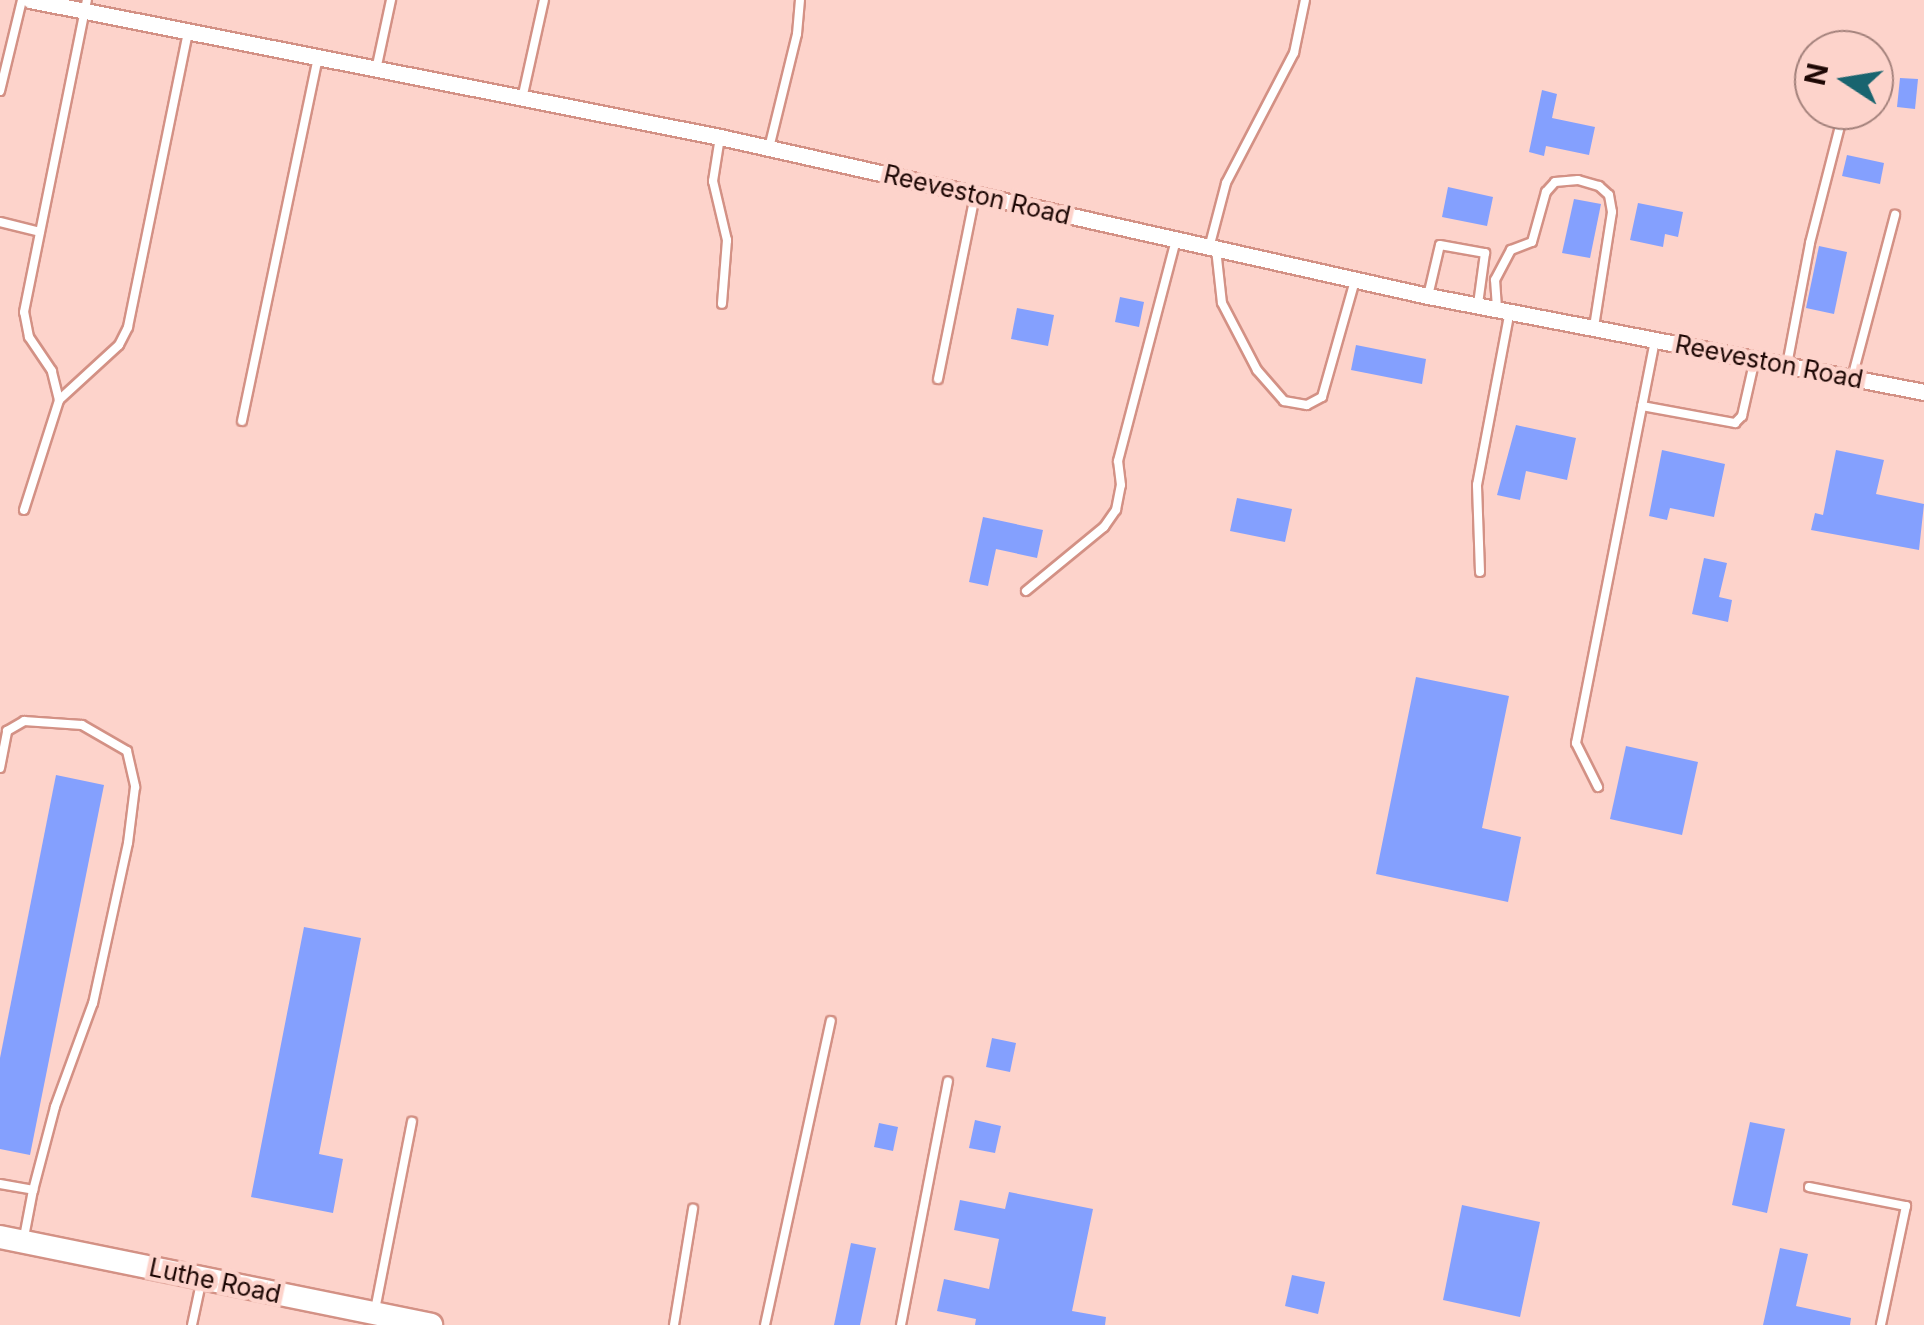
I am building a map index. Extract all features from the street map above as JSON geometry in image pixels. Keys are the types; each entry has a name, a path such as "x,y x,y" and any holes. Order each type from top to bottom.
{"street":[{"name":"Reeveston Road","path":"26,0 86,6 188,32 720,137 1428,296 1924,392"},
{"name":"Luthe Road","path":"12,1240 202,1278 343,1317 374,1314 431,1325"}],"lane":[{"path":"0,91 26,0"},
{"path":"376,70 391,0"},
{"path":"522,99 544,0"},
{"path":"769,148 797,34 800,0"},
{"path":"1305,0 1294,53 1226,183 1212,248 1222,304 1257,370 1284,402 1307,405 1322,397 1356,280"},
{"path":"60,400 52,370 29,337 24,312 86,6"},
{"path":"24,510 60,400 119,345 128,327 188,32"},
{"path":"242,421 318,58"},
{"path":"1787,365 1810,243 1839,130"},
{"path":"720,137 713,170 726,240 722,304"},
{"path":"1480,572 1477,485 1504,309 1495,280 1511,250 1532,242 1546,192 1554,182 1578,180 1599,186 1609,195 1612,212 1594,328"},
{"path":"938,379 975,195"},
{"path":"1852,378 1894,215"},
{"path":"0,222 40,232"},
{"path":"1026,591 1104,528 1116,510 1122,485 1118,461 1176,240"},
{"path":"1428,296 1440,245 1485,253 1478,304"},
{"path":"1598,787 1576,743 1654,340"},
{"path":"1642,406 1735,423 1742,416 1755,359"},
{"path":"0,768 7,731 24,722 82,725 127,751 135,787 128,843 93,1003 12,1240"},
{"path":"765,1325 831,1021"},
{"path":"901,1325 948,1082"},
{"path":"374,1314 412,1122"},
{"path":"0,1184 32,1190"},
{"path":"1809,1186 1906,1206 1881,1325"},
{"path":"674,1325 694,1209"},
{"path":"192,1325 202,1278"}],"building":[{"path":"1900,78 1918,79 1915,109 1897,107"},
{"path":"1542,90 1557,94 1552,118 1595,127 1589,155 1546,146 1544,156 1529,152"},
{"path":"1847,155 1884,163 1880,184 1842,176"},
{"path":"1448,187 1493,197 1487,226 1442,217"},
{"path":"1574,199 1601,204 1590,258 1562,253"},
{"path":"1638,203 1683,212 1678,237 1665,234 1663,247 1630,240"},
{"path":"1819,246 1847,252 1834,314 1806,308"},
{"path":"1120,297 1144,302 1139,327 1115,322"},
{"path":"1017,308 1054,315 1048,346 1011,339"},
{"path":"1356,345 1426,359 1422,384 1351,370"},
{"path":"1516,425 1576,438 1567,480 1526,471 1520,500 1497,495"},
{"path":"1662,450 1725,464 1714,517 1670,508 1667,520 1649,516"},
{"path":"1836,450 1884,460 1876,494 1924,504 1919,550 1811,530 1815,513 1823,515"},
{"path":"1237,498 1292,509 1285,542 1230,531"},
{"path":"983,517 1043,530 1037,558 996,549 988,586 969,582"},
{"path":"1704,558 1727,563 1719,597 1732,600 1728,622 1692,614"},
{"path":"1416,677 1509,696 1482,828 1521,837 1508,902 1376,874"},
{"path":"1626,746 1698,762 1682,835 1610,819"},
{"path":"56,775 104,785 30,1155 0,1149 0,1058"},
{"path":"304,927 361,938 319,1154 343,1159 333,1213 251,1197"},
{"path":"992,1038 1016,1043 1010,1072 986,1067"},
{"path":"975,1120 1001,1126 995,1153 969,1148"},
{"path":"1750,1122 1785,1129 1767,1213 1732,1205"},
{"path":"879,1123 898,1127 893,1151 874,1147"},
{"path":"1009,1192 1093,1209 1072,1311 1106,1317 1105,1325 975,1325 976,1319 937,1311 944,1279 989,1289 999,1239 954,1230 960,1200 1005,1209"},
{"path":"1462,1205 1540,1222 1520,1317 1443,1300"},
{"path":"851,1243 876,1248 860,1325 834,1325"},
{"path":"1780,1248 1808,1254 1796,1306 1851,1318 1850,1325 1763,1325"},
{"path":"1292,1275 1325,1282 1318,1314 1285,1306"}]}
